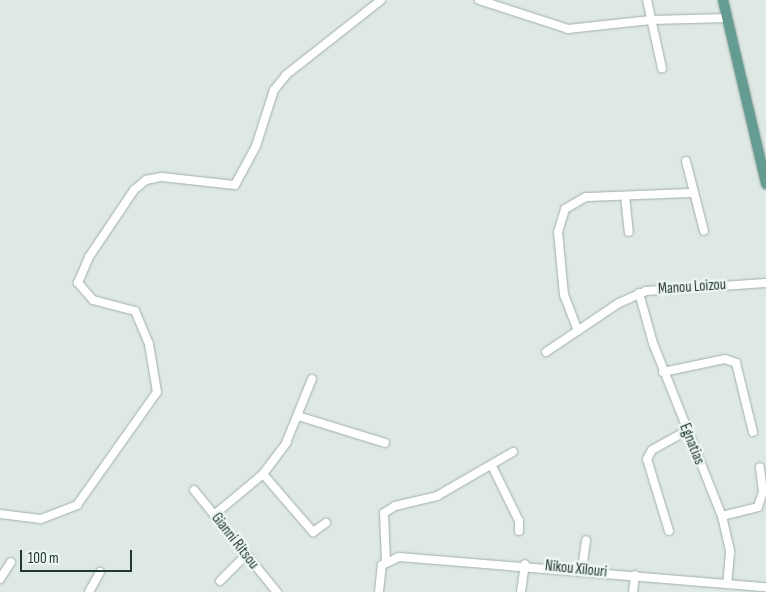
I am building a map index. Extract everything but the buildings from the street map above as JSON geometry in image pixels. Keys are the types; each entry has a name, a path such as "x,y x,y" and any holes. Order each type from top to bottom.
{"main road":[{"path":"723,0 766,184"}],"street":[{"path":"0,514 41,519 77,505 156,392 149,344 135,311 93,300 78,283 89,257 134,190 146,180 162,177 224,185 240,181 280,83 381,0"},
{"path":"647,0 662,68"},
{"path":"485,1 568,29 651,20 728,18"},
{"path":"686,161 692,193 704,231"},
{"path":"578,331 564,295 560,219 574,202 586,197 692,193"},
{"path":"625,196 629,232"},
{"name":"Manou Loizou","path":"546,352 639,293 672,286 766,283"},
{"name":"Egnatias","path":"639,293 664,372 686,431 722,516 730,552 727,584"},
{"path":"664,372 725,358 736,362 753,432"},
{"path":"214,515 263,474 286,443 312,379"},
{"path":"298,416 385,444"},
{"path":"669,531 647,459 652,450 686,431"},
{"path":"379,592 386,561 384,513 395,506 437,496 492,466 513,452"},
{"path":"492,466 519,521 519,531"},
{"path":"722,516 758,506 763,492 760,467"},
{"path":"263,474 313,532 326,522"},
{"name":"Gianni Ritsou","path":"194,490 245,556 277,592"},
{"path":"582,569 586,540"},
{"path":"220,581 245,556"},
{"name":"Nikou Xilouri","path":"386,561 399,557 525,564 766,587"},
{"path":"0,579 11,562"},
{"path":"521,592 525,564"},
{"path":"89,592 100,572"},
{"path":"633,592 635,575"}]}
